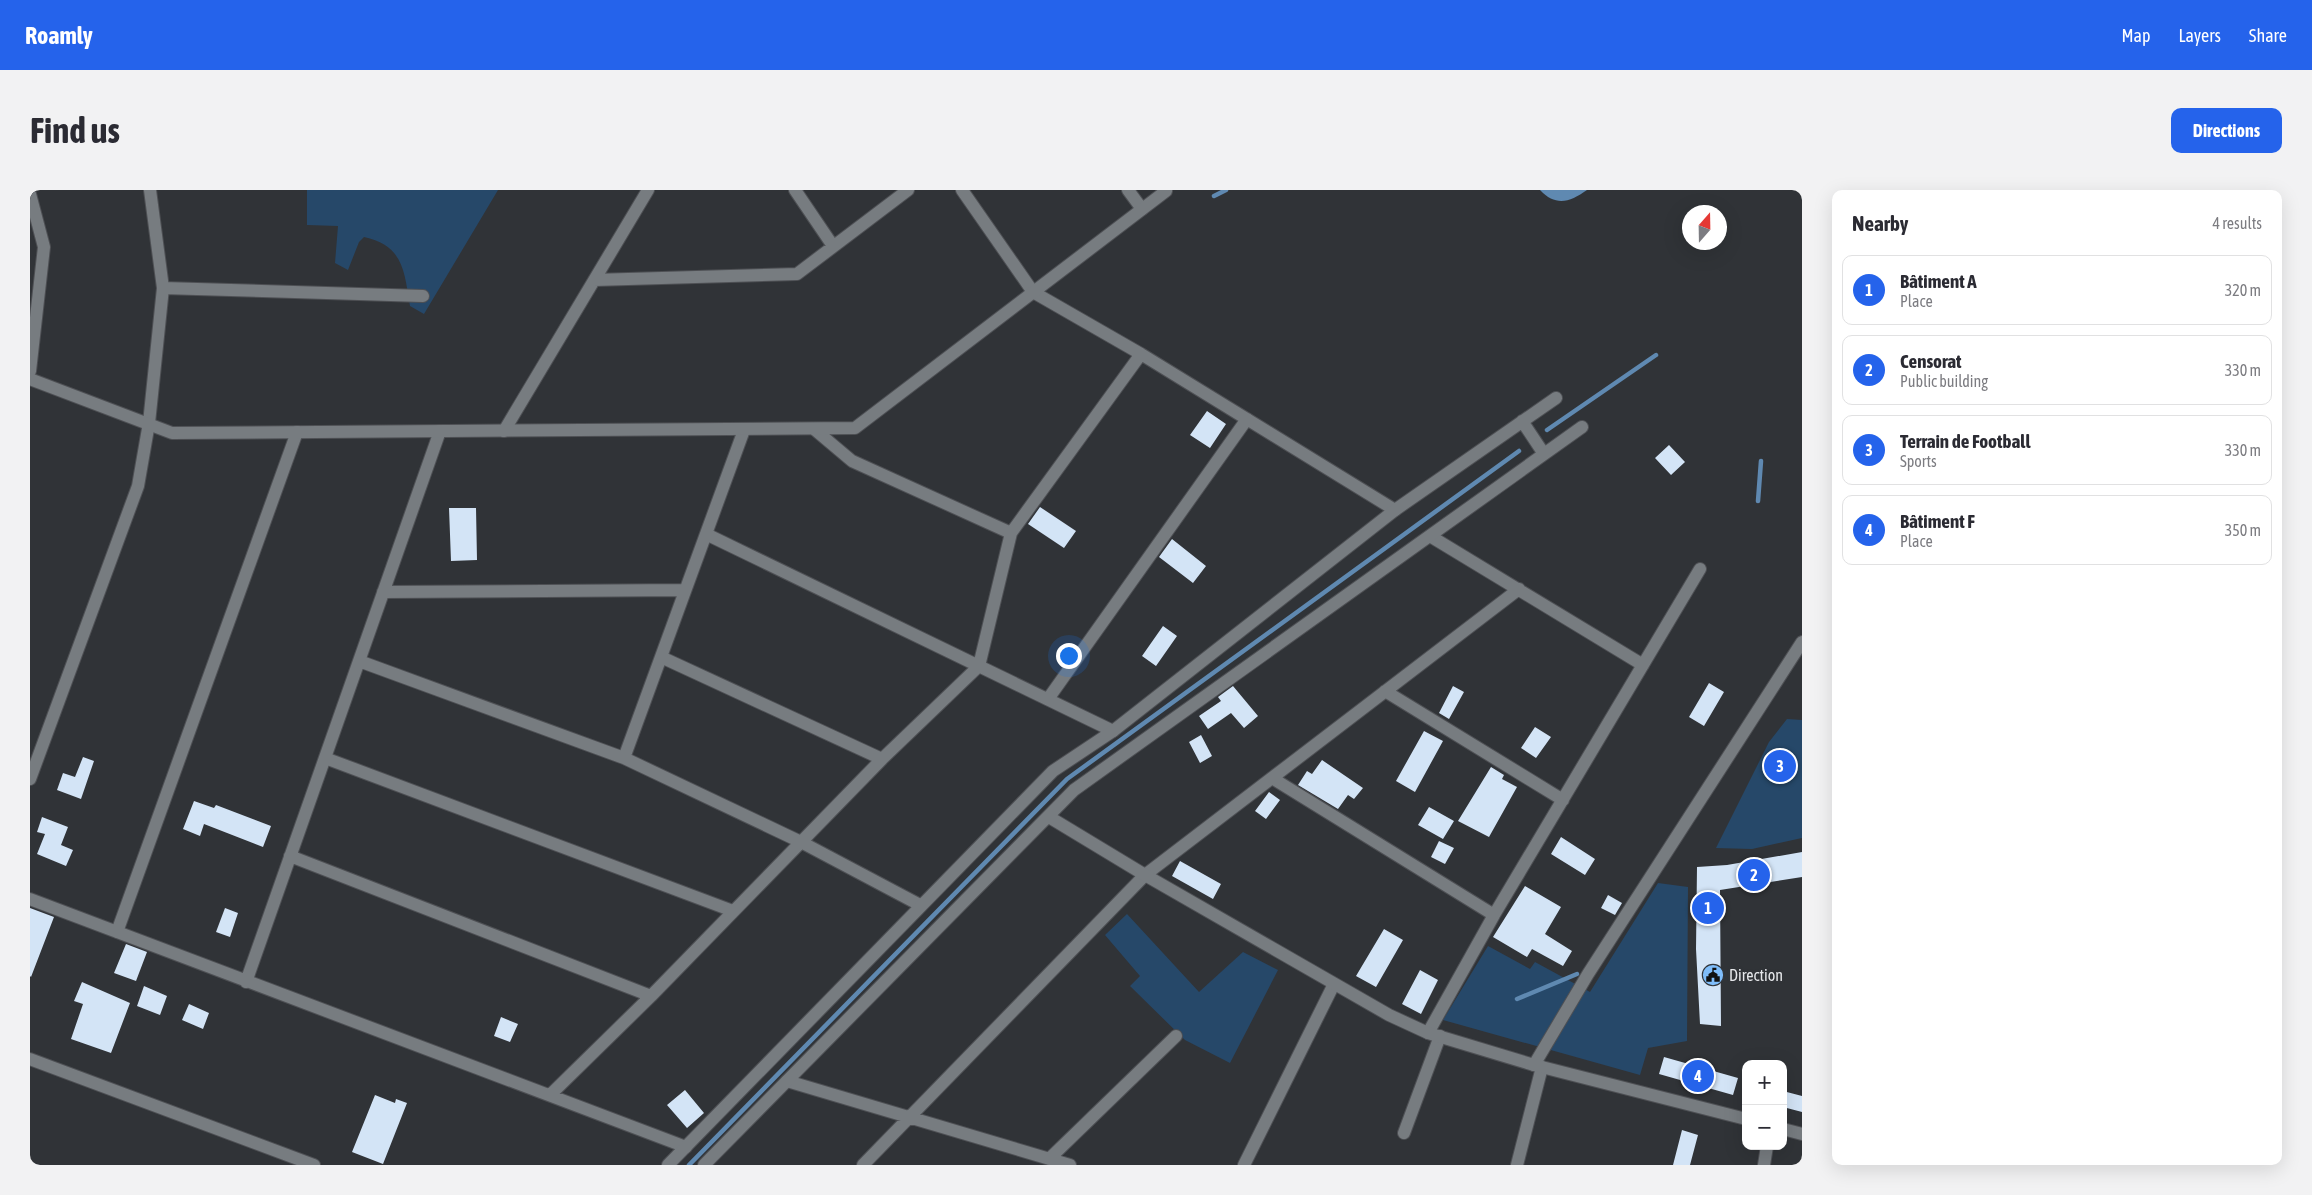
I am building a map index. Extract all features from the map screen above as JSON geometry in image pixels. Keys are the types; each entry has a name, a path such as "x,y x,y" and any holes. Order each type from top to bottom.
{"street":[{"path":"30,779 138,486 149,423 164,288 150,190"},
{"path":"504,431 648,190"},
{"path":"795,190 833,246"},
{"path":"594,280 797,274 908,190"},
{"path":"962,190 1034,292 1141,354 1395,510"},
{"path":"1128,190 1142,209"},
{"path":"30,379 172,433 855,428 1166,191"},
{"path":"30,194 44,247 30,371"},
{"path":"164,288 423,296"},
{"path":"550,1095 650,996 882,759 980,666 1011,532 1141,354"},
{"path":"668,1165 1053,771 1113,731 1395,510 1556,398"},
{"path":"1048,699 1247,419"},
{"path":"1522,421 1544,454"},
{"path":"704,1165 1074,790 1582,428"},
{"path":"814,429 852,461 1011,532"},
{"path":"624,758 744,430"},
{"path":"246,982 440,431"},
{"path":"117,932 297,432"},
{"path":"706,534 1113,731"},
{"path":"1430,536 1643,664"},
{"path":"1404,1133 1434,1035 1494,915 1700,569"},
{"path":"863,1165 1145,875 1519,589"},
{"path":"384,592 685,590"},
{"path":"1517,1165 1538,1066 1588,974 1802,642"},
{"path":"661,657 882,759"},
{"path":"359,661 624,758 802,842 920,905"},
{"path":"1385,691 1562,800"},
{"path":"325,758 733,911"},
{"path":"1272,778 1494,915"},
{"path":"1049,817 1145,875 1334,984 1389,1015 1434,1035 1538,1066 1742,1118"},
{"path":"290,856 650,996"},
{"path":"30,900 686,1146"},
{"path":"1244,1165 1334,984"},
{"path":"1050,1159 1176,1036"},
{"path":"30,1059 287,1161 314,1165"},
{"path":"787,1081 1070,1165"},
{"path":"1787,1130 1802,1134"},
{"path":"1764,1165 1766,1150"}],"shaded area":[{"path":"307,190 498,190 424,314 410,306 403,271 395,254 377,241 364,237 359,242 348,270 335,263 338,226 307,225"},
{"path":"1540,190 1587,190 1569,200 1557,201"},
{"path":"1787,719 1802,720 1802,838 1752,849 1716,848 1769,742"},
{"path":"1658,883 1688,887 1687,1041 1648,1048 1640,1075 1443,1020 1488,946 1530,969 1535,962 1590,992"},
{"path":"1127,914 1199,992 1243,952 1278,970 1230,1063 1185,1040 1130,986 1140,976 1105,935"}],"building":[{"path":"1207,411 1226,424 1210,448 1190,435"},
{"path":"1669,445 1685,462 1671,475 1655,458"},
{"path":"1040,507 1076,531 1064,548 1028,524"},
{"path":"449,508 476,508 477,560 451,561"},
{"path":"1172,539 1206,566 1193,583 1159,557"},
{"path":"1163,626 1177,636 1156,666 1142,656"},
{"path":"1709,683 1724,692 1704,726 1689,717"},
{"path":"1233,686 1258,716 1244,728 1231,713 1208,729 1199,716 1221,701 1218,697"},
{"path":"1453,686 1464,692 1449,719 1439,713"},
{"path":"1535,727 1551,737 1536,758 1521,748"},
{"path":"1424,731 1443,741 1415,792 1396,781"},
{"path":"1201,735 1212,756 1200,763 1189,742"},
{"path":"83,757 94,761 81,799 57,790 63,773 75,777"},
{"path":"1322,760 1363,788 1354,799 1348,795 1338,809 1298,785 1307,771 1312,774"},
{"path":"1491,767 1504,775 1502,779 1517,787 1489,837 1458,821"},
{"path":"1269,792 1280,800 1266,819 1255,811"},
{"path":"194,801 214,808 216,805 271,826 263,847 204,824 200,836 183,829"},
{"path":"1429,807 1454,821 1443,839 1418,825"},
{"path":"42,817 68,827 61,845 73,850 66,866 37,854 45,834 37,832"},
{"path":"1561,837 1595,859 1585,875 1551,854"},
{"path":"1439,841 1454,848 1445,864 1431,857"},
{"path":"1802,852 1802,877 1720,890 1721,1026 1700,1024 1696,949 1697,867 1727,865"},
{"path":"1180,861 1221,884 1213,899 1172,876"},
{"path":"1525,886 1561,907 1545,934 1572,951 1563,966 1532,949 1527,957 1493,937"},
{"path":"1608,895 1622,903 1615,915 1601,908"},
{"path":"30,908 54,917 31,977 30,976"},
{"path":"225,908 238,913 230,937 216,932"},
{"path":"1384,929 1403,940 1376,987 1356,976"},
{"path":"126,944 147,952 136,981 114,973"},
{"path":"1420,970 1438,980 1421,1014 1402,1004"},
{"path":"82,982 130,1003 111,1053 71,1039 83,1004 74,1001"},
{"path":"144,986 167,996 160,1015 137,1006"},
{"path":"189,1004 209,1013 203,1029 182,1020"},
{"path":"501,1017 518,1024 510,1042 494,1036"},
{"path":"1664,1057 1738,1078 1733,1095 1659,1074"},
{"path":"685,1090 704,1113 687,1128 667,1105"},
{"path":"1787,1092 1802,1096 1802,1112 1787,1108"},
{"path":"375,1095 395,1103 396,1099 407,1103 383,1164 352,1152"},
{"path":"1682,1130 1698,1135 1690,1165 1673,1165"}],"waterway":[{"path":"1214,196 1226,190"},
{"path":"1547,430 1656,355"},
{"path":"689,1165 1067,779 1519,451"},
{"path":"1758,501 1761,461"},
{"path":"1517,999 1577,974"}],"place":[{"name":"Terrain de Football","path":"1780,766"},
{"name":"Censorat","path":"1754,875"},
{"name":"Bâtiment A","path":"1708,908"},
{"name":"Direction","path":"1713,975"},
{"name":"Bâtiment F","path":"1698,1076"}]}
